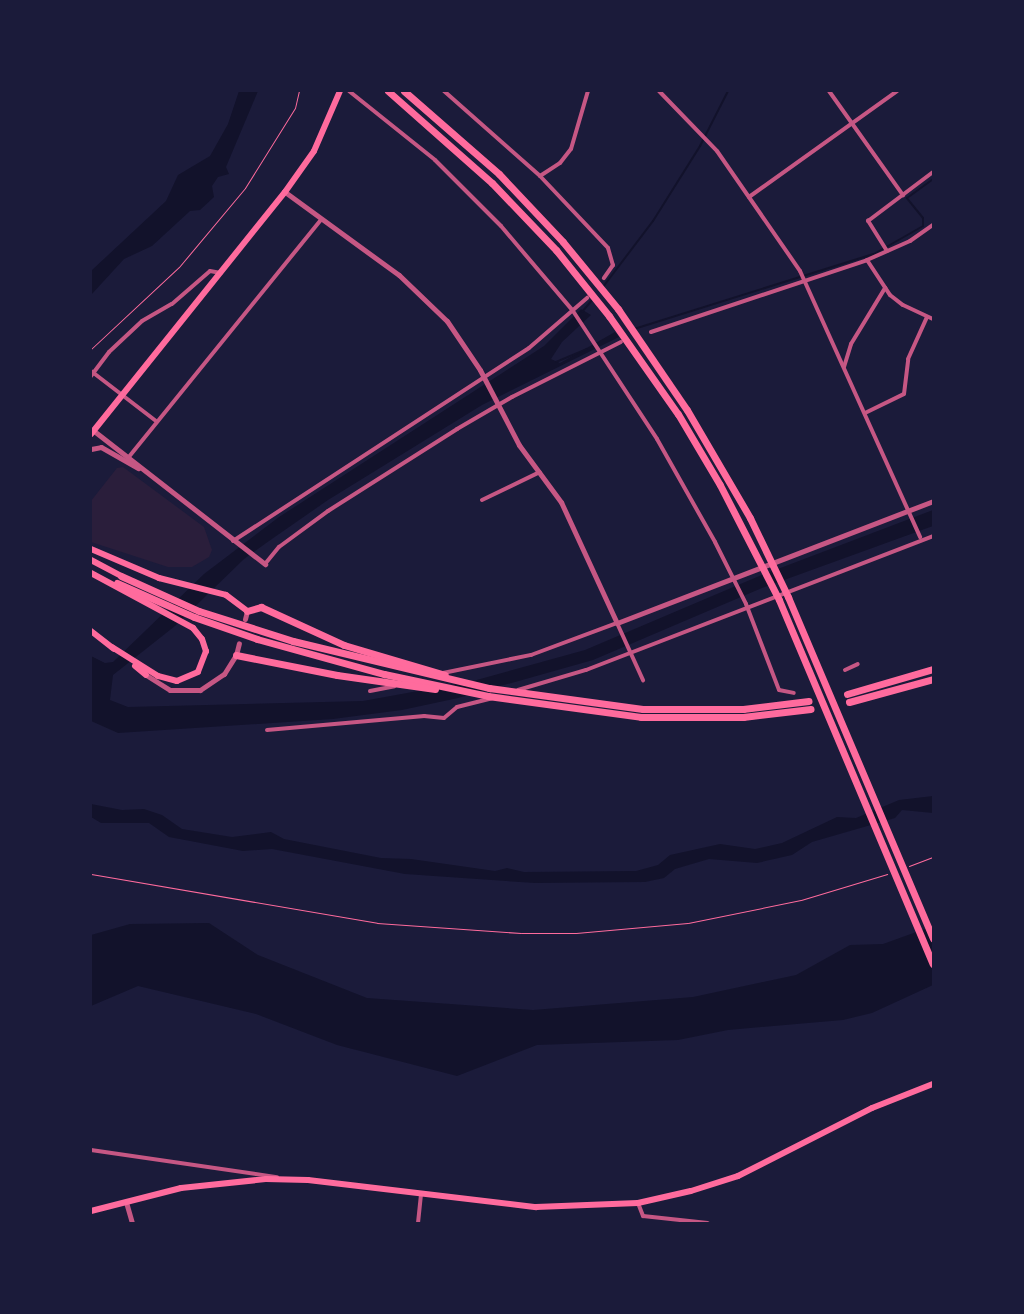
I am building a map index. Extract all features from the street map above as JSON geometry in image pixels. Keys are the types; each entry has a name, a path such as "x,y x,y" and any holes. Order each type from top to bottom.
{"highway":[{"path":"388,91 492,183 590,296 699,449 779,600 933,964"},
{"path":"404,91 499,174 600,286 635,333 710,447 769,556 788,597 933,939"},
{"path":"119,579 164,605 194,617 384,674 488,696 605,714 675,718 743,717 811,710"},
{"path":"164,605 199,611 293,641 537,696 606,706 675,710 743,709 809,701"},
{"path":"247,610 261,607 322,636 390,663"},
{"path":"236,655 381,682 488,696"},
{"path":"847,694 933,669"},
{"path":"849,702 933,679"}],"main road":[{"path":"92,432 285,192 314,151 340,91"},
{"path":"91,549 139,571 183,585 226,595 247,610"},
{"path":"91,560 119,579"},
{"path":"91,569 119,579"},
{"path":"91,573 164,605 198,634 205,645 204,662 194,676 171,680 136,665"},
{"path":"91,631 136,665 146,675"},
{"path":"91,1211 208,1183 280,1179 566,1208 638,1204 692,1191 738,1176 872,1108 933,1084"}],"street":[{"path":"349,91 435,160 501,226 584,326 657,439 734,579 779,690 794,692"},
{"path":"444,91 540,176 608,248 613,265 604,278"},
{"path":"540,176 560,163 571,149 588,91"},
{"path":"659,91 708,142 749,197 806,280 920,538"},
{"path":"829,91 903,195"},
{"path":"749,197 897,91"},
{"path":"888,251 868,221 933,172"},
{"path":"285,192 320,220 364,248 424,296 460,338 519,446 561,502 643,680"},
{"path":"128,458 320,220"},
{"path":"651,332 867,260 910,241 933,225"},
{"path":"867,260 885,288 903,306 933,319"},
{"path":"156,421 116,388 92,373 142,321 172,304 210,271 221,273"},
{"path":"844,367 851,344 885,288"},
{"path":"235,542 484,380 574,313 590,296"},
{"path":"865,412 904,394 908,359 927,317"},
{"path":"92,432 265,564 279,547 328,511 496,403 602,353 622,339"},
{"path":"91,449 101,447 143,470"},
{"path":"482,500 540,472"},
{"path":"370,691 471,666 478,668 531,655 618,626 734,579 910,512 933,501"},
{"path":"267,730 424,716 444,718 457,707 568,676 630,650 933,536"},
{"path":"245,619 247,610"},
{"path":"146,675 170,690 200,690 218,680 236,655 238,643"},
{"path":"845,670 858,664"},
{"path":"91,1150 267,1174 280,1179"},
{"path":"418,1223 421,1194"},
{"path":"126,1202 132,1223"},
{"path":"638,1204 643,1216 708,1223"}],"path":[{"path":"91,349 179,267 245,188 295,108 299,91"},
{"path":"901,869 933,857"},
{"path":"91,874 377,923 549,933 634,929 742,914 858,884 892,872"}],"shaded area":[{"path":"239,91 258,91 226,167 229,174 218,177 212,186 214,197 200,210 190,211 152,246 124,259 91,295 91,271 166,201 178,175 210,156 228,124"},
{"path":"581,309 591,315 562,342 551,359 560,363 615,332 619,337 482,405 328,500 269,541 244,559 175,626 113,675 110,700 128,707 363,701 473,681 585,650 757,577 933,510 933,526 762,588 593,660 458,698 402,710 333,719 118,733 91,721 91,656 105,663 113,662 204,574 279,517 544,346"},
{"path":"123,467 204,527 212,550 209,557 192,567 168,567 91,542 91,501 117,468"},
{"path":"933,796 933,813 902,810 895,818 812,842 792,855 757,863 709,859 675,869 664,878 645,882 535,883 405,874 272,849 243,851 169,837 149,823 101,823 91,817 91,804 122,810 144,809 162,815 182,829 232,837 271,832 284,839 381,858 411,859 495,871 507,868 524,872 636,871 658,865 670,855 720,844 755,849 782,843 837,817 856,818 899,800"},
{"path":"209,923 258,955 367,998 533,1010 693,997 796,975 850,945 883,944 933,926 933,985 872,1013 843,1020 728,1030 678,1040 537,1045 457,1076 337,1045 256,1014 138,986 91,1006 91,935 130,924"}],"waterway":[{"path":"603,287 653,221 700,146 728,91"},
{"path":"634,329 874,254 923,226 923,218 907,198 933,179"},
{"path":"582,312 592,300"},
{"path":"556,362 586,349"}]}
